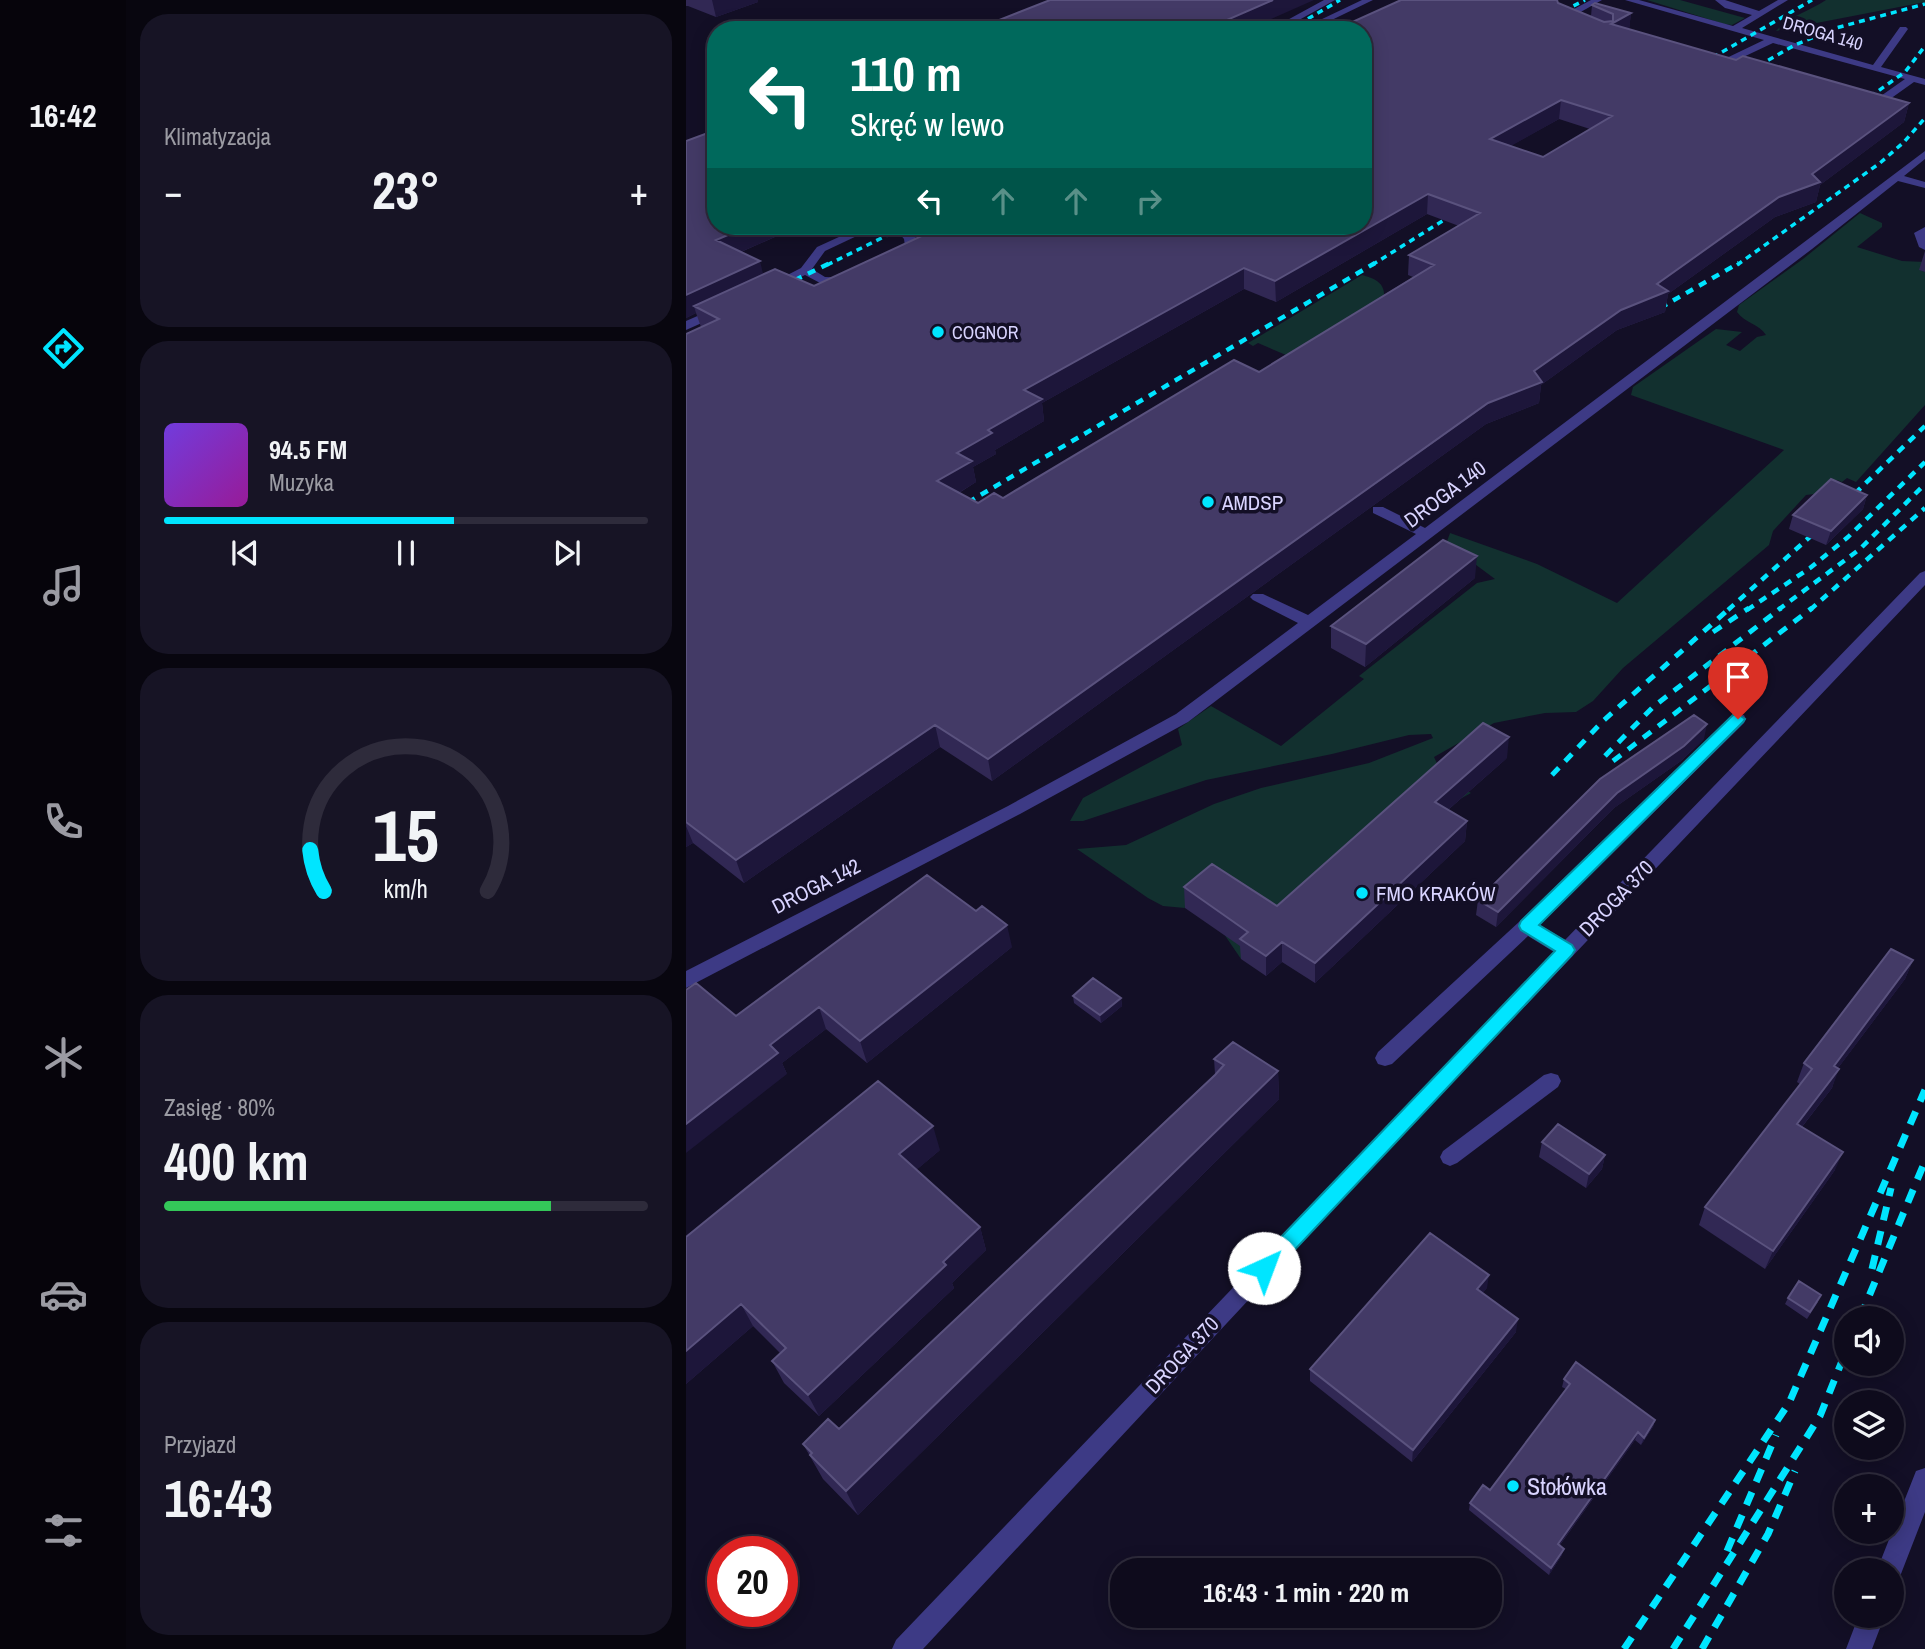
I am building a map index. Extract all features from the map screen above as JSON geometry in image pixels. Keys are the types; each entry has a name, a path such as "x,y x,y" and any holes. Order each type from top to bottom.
{"lane":[{"path":"1290,21 1331,0"},
{"path":"1326,21 1367,0"},
{"path":"1573,23 1562,18 1598,0"},
{"name":"DROGA 140","path":"1629,0 1925,82"},
{"path":"1719,0 1728,6 1760,14"},
{"path":"1734,29 1784,0"},
{"path":"1875,68 1903,29"},
{"path":"1717,66 1774,39"},
{"path":"1872,107 1913,78"},
{"name":"DROGA 140","path":"968,834 1152,737 1182,718 1808,247 1925,153"},
{"path":"1896,177 1925,185"},
{"path":"1925,230 1920,233 1925,247"},
{"path":"757,292 804,270 821,250 853,235"},
{"path":"884,269 903,258 911,247 907,235"},
{"path":"910,238 924,236"},
{"path":"804,270 822,280 861,279"},
{"path":"829,291 846,281"},
{"path":"686,326 733,304"},
{"path":"1378,510 1427,534"},
{"name":"DROGA 370","path":"905,1649 1566,950 1925,576"},
{"path":"1258,597 1309,622"},
{"path":"1385,1058 1527,926 1738,719"},
{"name":"DROGA 142","path":"686,980 968,834"},
{"path":"1527,926 1566,950"},
{"path":"1450,1157 1551,1081"},
{"path":"1895,1558 1925,1479"},
{"path":"1859,1649 1867,1628"}],"green space":[{"path":"1647,0 1680,0 1745,18 1732,25 1724,24"},
{"path":"1826,0 1925,2 1776,31 1794,17"},
{"path":"1860,213 1882,223 1882,227 1857,247 1902,261 1925,262 1920,270 1925,272 1925,405 1856,482 1847,478 1842,482 1837,480 1823,493 1806,495 1773,531 1769,545 1623,668 1593,701 1576,712 1545,713 1494,723 1434,757 1444,778 1471,793 1460,799 1428,791 1241,959 1224,934 1213,885 1185,908 1163,906 1077,849 1126,845 1214,804 1261,788 1369,763 1433,738 1431,734 1409,735 1206,780 1083,821 1070,821 1083,798 1182,745 1178,729 1211,706 1281,746 1364,679 1359,676 1477,583 1495,579 1468,559 1445,547 1450,533 1537,564 1617,603 1784,450 1631,395 1633,387 1716,329 1742,332 1726,345 1740,351 1757,337 1766,335 1760,328 1740,316 1737,312 1739,305 1803,259"},
{"path":"1362,275 1380,284 1384,296 1286,355 1258,343 1253,346 1248,343"}],"building":[{"path":"1050,0 1273,0 1225,21 997,21"},
{"path":"1401,0 1557,0 1558,3 1604,22 1613,21 1613,14 1592,5 1595,3 1631,13 1611,24 1736,60 1743,56 1909,103 1812,174 1820,182 1779,197 1657,284 1668,291 1621,310 1534,371 1542,382 1488,403 988,759 935,725 736,860 686,822 686,334 719,319 694,306 775,269 814,286 924,235 1356,235 1275,281 1244,268 1024,390 1042,399 988,430 992,433 957,453 972,461 937,481 978,503 994,493 1003,498 1234,360 1259,372 1434,265 1409,255 1480,213 1428,194 1372,226 1372,21 1355,21","holes":["1561,100 1612,116 1543,157 1490,139"]},
{"path":"707,133 707,235 728,235 716,240 760,261 686,295 686,141"},
{"path":"1831,479 1867,495 1831,531 1793,515"},
{"path":"1443,540 1477,556 1366,644 1331,626"},
{"path":"1694,715 1707,724 1684,746 1617,793 1498,912 1478,900 1600,779"},
{"path":"1483,723 1509,737 1435,802 1467,821 1315,963 1282,942 1266,956 1240,939 1248,932 1184,887 1212,864 1277,906"},
{"path":"927,875 976,911 982,906 1007,925 860,1041 819,1007 770,1045 778,1053 686,1124 686,990 696,983 736,1016"},
{"path":"1891,949 1913,960 1834,1066 1839,1069 1797,1124 1843,1152 1773,1251 1705,1207 1812,1069 1804,1063"},
{"path":"1093,978 1121,998 1100,1015 1073,996"},
{"path":"1233,1042 1278,1071 846,1491 810,1455 812,1453 803,1444 828,1419 839,1429 1215,1075 1224,1065 1214,1059"},
{"path":"878,1081 933,1126 899,1154 980,1227 943,1262 946,1265 808,1395 772,1361 786,1348 741,1304 686,1351 686,1237"},
{"path":"1558,1124 1605,1155 1589,1174 1542,1142"},
{"path":"1430,1233 1489,1275 1477,1289 1518,1319 1413,1450 1310,1369"},
{"path":"1799,1281 1821,1295 1810,1312 1788,1298"},
{"path":"1576,1362 1655,1420 1644,1438 1638,1432 1558,1544 1564,1549 1551,1568 1470,1503 1483,1485 1490,1490 1570,1384 1564,1379"}],"railway":[{"path":"1304,21 1340,0"},
{"path":"1554,16 1585,0"},
{"path":"1703,63 1812,0"},
{"path":"1749,71 1795,45 1836,28 1925,4"},
{"path":"1861,103 1905,72 1925,46"},
{"path":"1737,265 1880,163 1904,142 1925,118"},
{"path":"1372,265 1460,210"},
{"path":"827,265 888,235"},
{"path":"781,287 830,263"},
{"path":"955,510 1375,263"},
{"path":"1660,308 1739,263"},
{"path":"1844,504 1925,426"},
{"path":"1747,610 1810,568 1848,537 1925,462"},
{"path":"1778,610 1860,549 1925,484"},
{"path":"1810,610 1925,508"},
{"path":"1728,610 1822,526"},
{"path":"1552,775 1603,721 1730,608"},
{"path":"1713,632 1749,608"},
{"path":"1605,756 1653,707 1781,608"},
{"path":"1613,761 1812,608"},
{"path":"1624,1649 1789,1403 1925,1090"},
{"path":"1865,1306 1925,1161"},
{"path":"1872,1269 1891,1188"},
{"path":"1673,1649 1820,1416 1836,1376"},
{"path":"1727,1551 1776,1435"},
{"path":"1702,1649 1768,1534 1795,1471"}],"place":[{"name":"COGNOR","path":"938,332"},
{"name":"AMDSP","path":"1208,502"},
{"name":"FMO KRAKÓW","path":"1362,893"},
{"name":"Stołówka","path":"1513,1486"}],"route":[{"path":"1264,1268 1566,950 1527,926 1738,719"}]}
